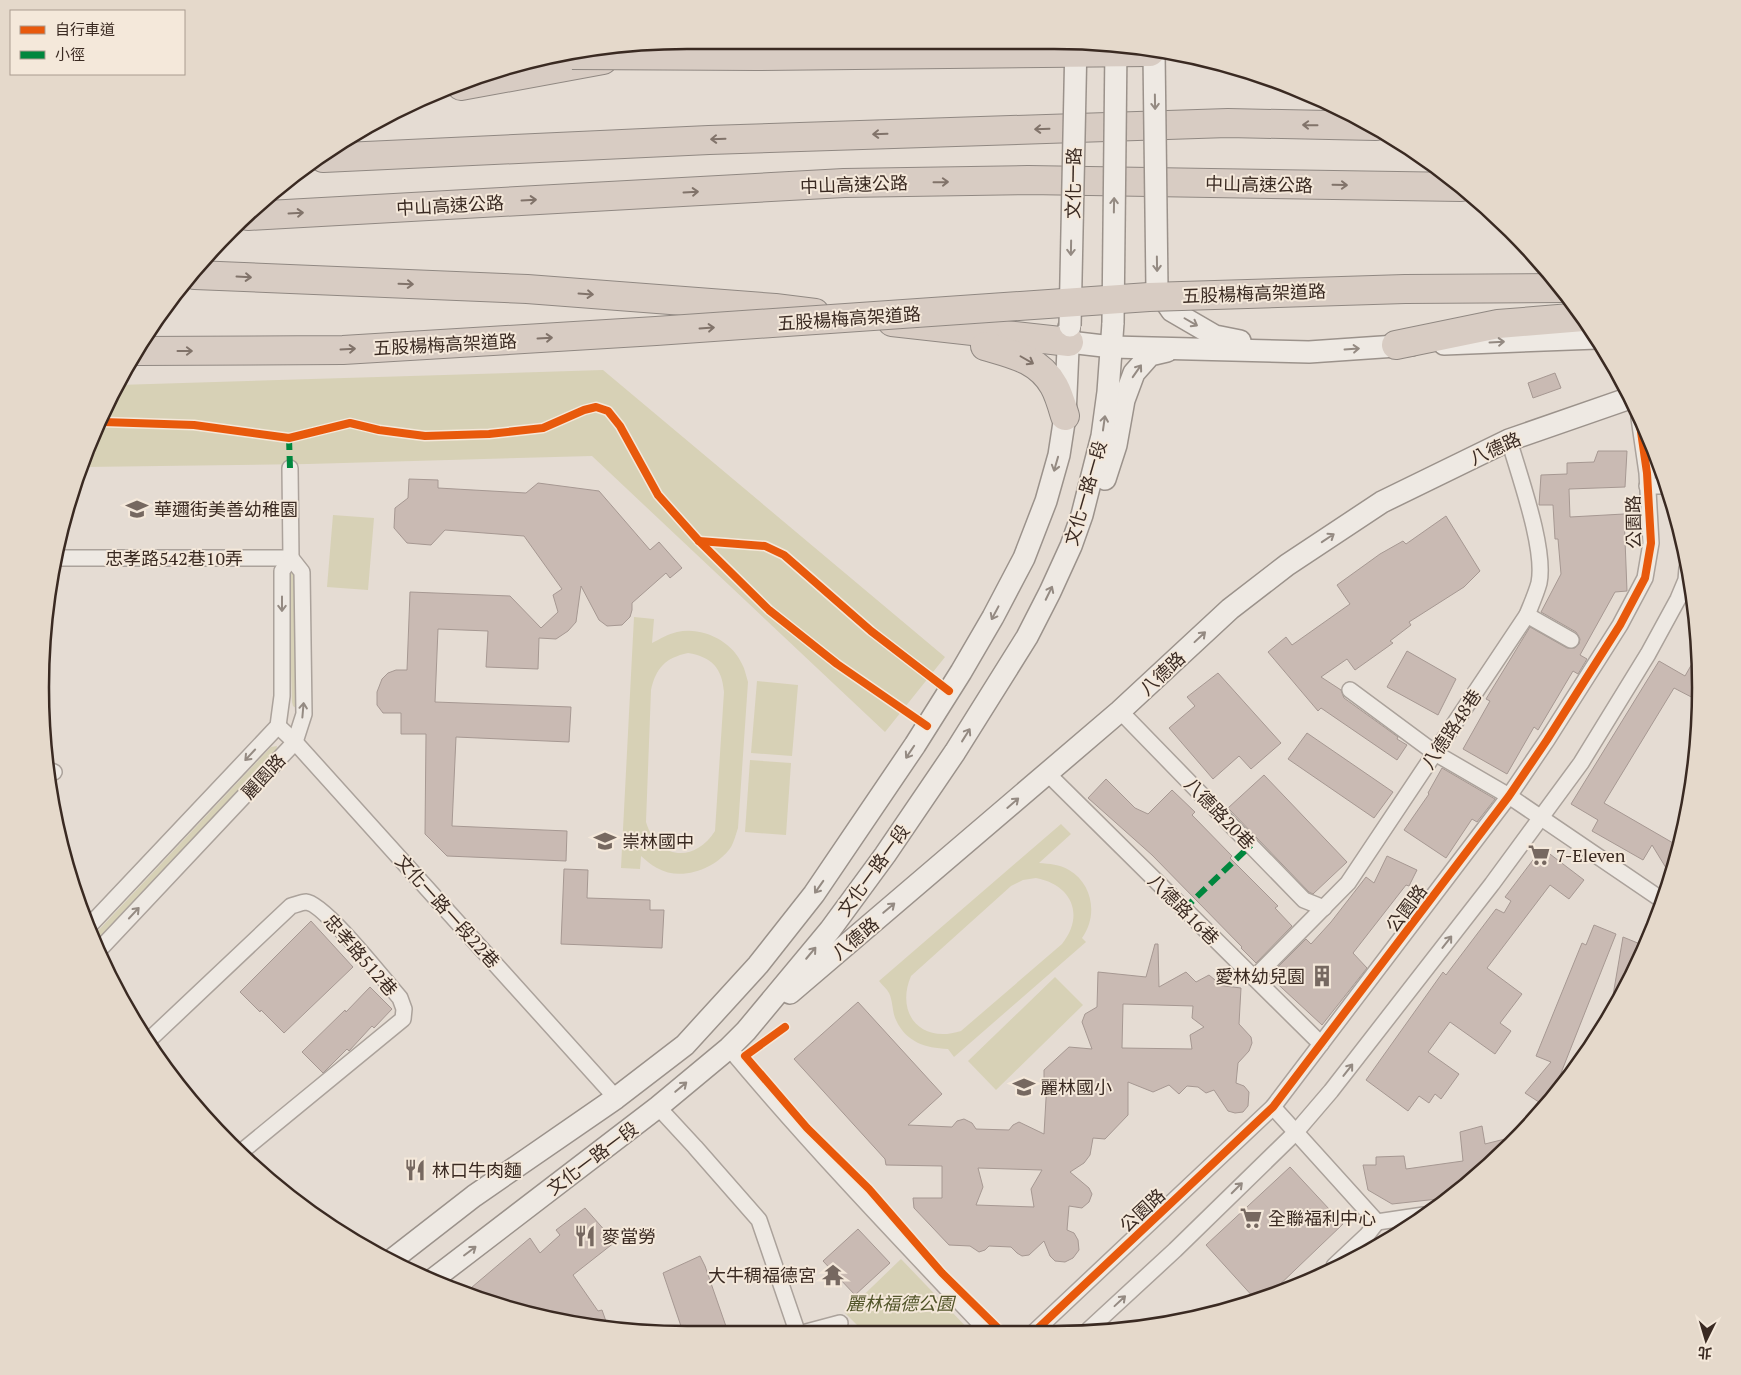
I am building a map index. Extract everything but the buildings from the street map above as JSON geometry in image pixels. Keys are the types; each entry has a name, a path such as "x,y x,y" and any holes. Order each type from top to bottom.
{"highway":[{"path":"491,80 653,50"},
{"path":"597,55 755,56 1119,52"},
{"path":"331,158 709,140 1228,123 1357,126"},
{"name":"中山高速公路","path":"257,215 854,183 1028,180 1449,187"},
{"path":"200,275 528,289 775,308 1069,334"},
{"name":"五股楊梅高架道路","path":"145,351 353,349 656,332 1149,297 1405,289 1551,288"},
{"path":"775,308 816,320 976,344 1021,356 1041,368 1054,387 1065,416"},
{"path":"1396,345 1498,324 1574,318"}],"main road":[{"name":"文化一路","path":"1069,334 1076,50"},
{"name":"文化一路一段","path":"438,1276 658,1107 729,1048 746,1031 830,930 884,855 955,752 1027,636 1071,546 1082,515 1102,436 1108,392 1113,324 1116,52"},
{"path":"1154,57 1158,289 1172,311 1216,336 1309,352"},
{"path":"1069,334 1112,346 1309,352 1396,345 1588,338"},
{"name":"文化一路一段","path":"397,1256 474,1196 616,1098 685,1045 758,965 814,894 909,754 961,672 1024,558 1046,502 1059,455 1065,416 1069,334"},
{"path":"1071,546 1102,486 1116,445 1124,400 1134,373 1150,355 1177,348"},
{"name":"八德路","path":"746,1031 1120,711 1230,609 1287,565 1382,502 1509,440 1624,400"}],"street":[{"name":"公園路","path":"1040,1326 1273,1107 1509,796 1547,740 1620,625 1645,578 1651,543 1648,486 1642,438"},
{"name":"八德路48巷","path":"1254,978 1348,883 1527,615 1539,582 1539,559 1534,526 1509,440"},
{"name":"麗園路","path":"93,922 278,726 282,696 282,571 290,558 290,468"},
{"path":"1648,486 1659,486"},
{"name":"忠孝路542巷10弄","path":"62,558 290,558"},
{"name":"麗園路","path":"103,945 295,742 304,714 302,572 290,558"},
{"path":"1094,1325 1175,1250 1295,1133 1331,1092 1492,884 1581,763 1648,654 1684,585"},
{"path":"1527,615 1570,640"},
{"path":"1350,690 1434,753 1509,796 1657,896"},
{"name":"八德路20巷","path":"1120,711 1304,900 1324,908"},
{"name":"文化一路一段22巷","path":"278,726 295,742 616,1098"},
{"name":"八德路16巷","path":"1047,773 1321,1044"},
{"name":"忠孝路512巷","path":"153,1037 291,906 306,902 318,907 332,920 400,998 404,1009 403,1019 246,1148"},
{"path":"729,1048 759,1085 892,1231 982,1326"},
{"path":"658,1107 759,1220 794,1326"},
{"path":"1273,1107 1377,1222"},
{"path":"1345,1255 1377,1222 1411,1217"},
{"path":"828,1326 840,1323"}],"green space":[{"path":"603,370 945,657 885,732 592,456 308,464 88,467 97,443 125,385"},
{"path":"333,515 374,518 368,590 327,587"},
{"path":"293,570 297,578 299,706 296,708 292,702 288,577"},
{"path":"634,617 654,619 652,643 670,634 687,631 706,633 724,642 737,656 744,668 748,682 738,828 731,847 716,862 697,871 687,873 666,872 655,867 641,856 640,869 621,868","holes":["688,653 709,661 718,670 724,692 715,831 697,849 677,853 667,850 658,844 646,822 651,690 659,670 668,661"]},
{"path":"757,681 798,685 792,756 751,753"},
{"path":"277,746 276,751 100,939 97,932 271,747"},
{"path":"750,760 791,763 786,835 745,832"},
{"path":"1061,824 1071,834 1039,863 1065,868 1077,876 1083,883 1088,892 1091,911 1087,929 1082,938 1086,942 954,1057 948,1049 924,1045 905,1034 895,1017 889,993 879,981","holes":["1036,878 1048,882 1066,894 1071,903 1073,922 1062,944 961,1031 947,1034 934,1033 923,1029 915,1023 909,1014 906,1002 911,976 1011,886 1023,880"]},
{"path":"1055,977 1083,1005 996,1090 968,1061"},
{"name":"麗林福德公園","path":"901,1259 965,1326 858,1326 845,1313"}],"marked path":[{"path":"289,438 290,468"},
{"path":"1184,909 1251,845"}],"cycle path":[{"path":"107,422 194,425 289,438 350,423 379,430 425,436 489,434 543,428 584,410 596,407 608,411 620,426 658,495 699,541 769,610 837,664 927,726"},
{"path":"1040,1326 1273,1107 1509,796 1547,740 1620,625 1645,578 1651,543 1647,473 1642,439"},
{"path":"699,541 765,546 784,555 871,631 949,691"},
{"path":"785,1027 745,1056 807,1128 869,1189 942,1273 996,1326"}],"place":[{"name":"華邇街美善幼稚園","path":"137,509"},
{"name":"崇林國中","path":"605,841"},
{"name":"7-Eleven","path":"1539,855"},
{"name":"愛林幼兒園","path":"1322,976"},
{"name":"麗林國小","path":"1024,1087"},
{"name":"林口牛肉麵","path":"415,1170"},
{"name":"全聯福利中心","path":"1251,1218"},
{"name":"麥當勞","path":"585,1236"},
{"name":"大牛稠福德宮","path":"833,1275"}]}
